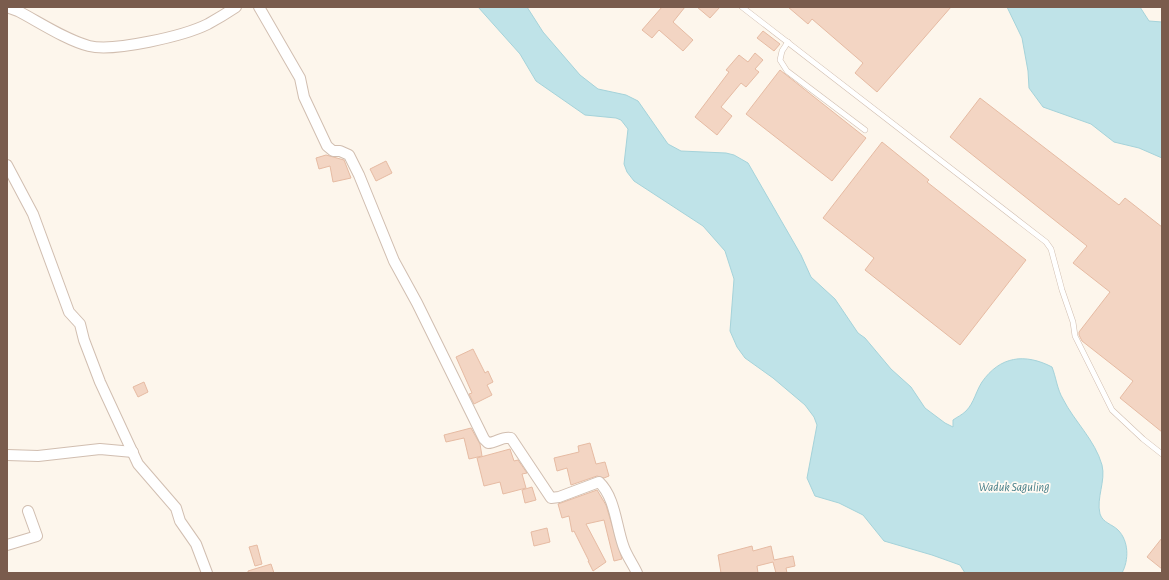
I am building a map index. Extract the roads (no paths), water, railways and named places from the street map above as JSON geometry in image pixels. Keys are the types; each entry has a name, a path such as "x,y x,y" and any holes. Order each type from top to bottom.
{"street":[{"path":"7,7 18,11 83,44 102,47 144,42 179,34 206,25 236,7"},
{"path":"259,7 300,78 304,97 327,146 334,151 345,152 349,155 394,261 417,303 484,439 488,443 492,443 505,438 511,438 551,498 559,497 599,482 603,486 614,510 623,545 637,573"},
{"path":"7,165 33,214 68,309 80,324 84,340 100,382 138,464 176,508 180,521 196,544 207,573"},
{"path":"7,455 38,456 100,449 133,452"},
{"path":"7,545 37,536 28,511"}],"lane":[{"path":"742,7 1046,242 1051,249 1062,290 1073,322 1075,336 1112,410 1143,439 1162,454"},
{"path":"788,42 782,52 780,60 787,71 865,130"}],"water":[{"name":"Waduk Saguling","path":"478,7 527,7 543,32 580,75 598,89 626,95 638,101 668,144 681,151 726,153 734,155 748,163 801,255 811,277 835,299 858,333 865,338 891,369 911,387 925,408 945,423 953,427 953,420 969,408 982,382 989,373 1005,362 1023,359 1032,360 1052,367 1061,395 1099,456 1103,471 1099,502 1100,514 1105,521 1122,534 1126,545 1127,557 1122,573 965,573 960,565 884,541 863,515 839,503 815,496 807,478 817,425 814,417 805,405 773,378 745,358 737,347 730,331 734,279 725,251 703,226 634,181 627,172 624,164 628,129 621,120 616,118 585,115 536,81 520,54"},
{"path":"1007,7 1140,7 1149,21 1162,22 1162,158 1139,148 1114,142 1091,124 1043,107 1029,88 1028,71 1022,38"}]}
